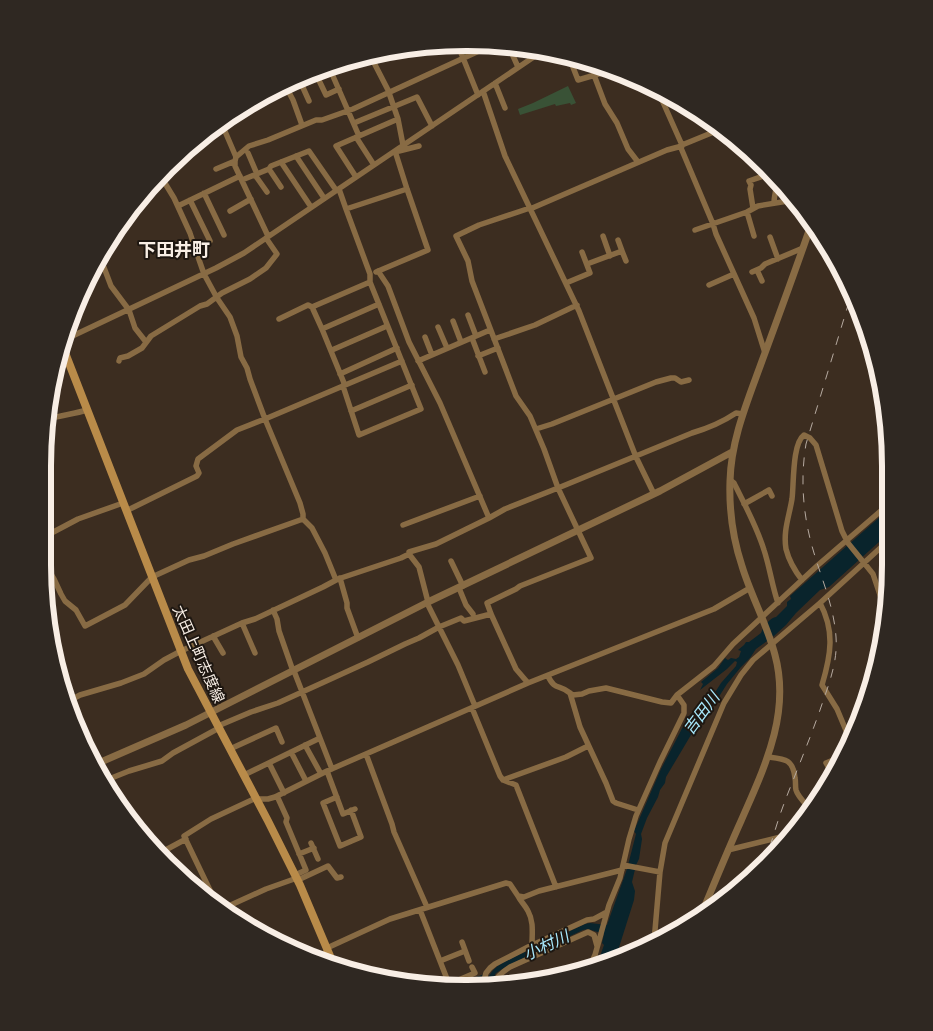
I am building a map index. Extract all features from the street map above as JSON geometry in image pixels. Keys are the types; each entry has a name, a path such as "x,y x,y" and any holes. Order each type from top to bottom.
{"main road":[{"name":"太田上町志度線","path":"66,356 188,669 297,878 331,957"}],"street":[{"path":"460,51 481,93 530,209 577,305 636,457 654,494"},
{"path":"216,169 235,159 248,146 348,110 478,51"},
{"path":"512,54 518,68"},
{"path":"72,336 244,253 533,57"},
{"path":"373,62 389,93 404,145"},
{"path":"572,64 578,80 600,73"},
{"path":"332,73 354,122 358,136 374,165"},
{"path":"594,75 605,104 617,123 628,149 638,162"},
{"path":"318,79 326,95 340,89"},
{"path":"495,83 505,108"},
{"path":"302,85 309,101"},
{"path":"289,92 302,125"},
{"path":"354,122 417,96 432,126"},
{"path":"662,101 716,234 754,318 766,353"},
{"path":"356,177 336,146 398,119"},
{"path":"119,361 120,358 142,348 151,336 266,268 277,254 267,237 235,166 235,159 224,130"},
{"path":"528,683 516,669 487,603 520,586 591,558 558,488 530,416 516,396 472,281 468,261 456,236 479,225 530,209 666,150 682,146 713,133"},
{"path":"395,151 418,146"},
{"path":"178,206 309,151 337,189 346,209 370,274 370,282 421,409 359,435 332,350 312,307"},
{"path":"370,274 428,250 406,189 395,151"},
{"path":"248,153 256,174 267,192"},
{"path":"296,156 324,198"},
{"path":"281,162 311,207"},
{"path":"268,169 281,187"},
{"path":"753,208 749,181 763,176"},
{"path":"164,182 190,233 204,274 230,317 237,336 241,357 300,503 303,519 312,528 338,579 358,638"},
{"path":"346,209 406,189"},
{"path":"774,204 776,190"},
{"path":"204,194 224,235"},
{"path":"230,211 251,199"},
{"path":"190,200 210,241"},
{"path":"694,230 753,208 786,202"},
{"path":"746,212 754,236"},
{"path":"706,904 768,757 775,734 780,706 781,684 775,654 742,567 732,522 730,480 732,452 743,414 809,231"},
{"path":"602,236 610,256"},
{"path":"770,237 778,259"},
{"path":"618,240 626,261"},
{"path":"762,281 754,271 803,248"},
{"path":"587,264 622,251"},
{"path":"566,283 590,273 582,252"},
{"path":"103,266 111,286 128,310 135,328 146,342"},
{"path":"378,271 388,286 409,342 440,403 489,518"},
{"path":"709,285 734,274"},
{"path":"279,319 308,305 312,307 370,282"},
{"path":"322,329 379,304"},
{"path":"494,339 536,325 577,305"},
{"path":"468,315 478,356 485,372"},
{"path":"453,321 462,342"},
{"path":"332,350 387,326"},
{"path":"438,327 447,348"},
{"path":"418,361 490,330"},
{"path":"425,338 432,355"},
{"path":"340,374 397,348"},
{"path":"478,356 498,348"},
{"path":"51,533 78,519 124,507 197,476 199,473 196,463 198,460 237,430 402,361"},
{"path":"536,429 656,382 671,378 681,382 689,380"},
{"path":"351,411 412,385"},
{"path":"54,418 87,410"},
{"path":"409,552 442,542 506,509 692,433 713,427 736,414 743,414"},
{"path":"802,580 790,562 786,549 785,532 792,498 793,473 798,444 800,438 804,435 810,438 816,445 847,542 873,574 881,595"},
{"path":"101,762 171,732 428,603 654,494 732,452"},
{"path":"730,480 734,483 763,548 778,603"},
{"path":"744,504 769,490 772,496"},
{"path":"403,525 480,496"},
{"path":"548,676 555,686 573,695 606,688 662,702 671,702 677,695 714,666 733,644 802,580 882,510"},
{"path":"51,574 61,594 76,610 85,626 125,605 152,577 189,560 303,519"},
{"path":"655,934 660,872 665,843 724,703 741,675 753,660 820,603 863,561 882,546"},
{"path":"73,699 80,695 121,684 144,674 181,651 255,619 338,579 409,554 419,567 428,603 458,665 500,776 503,780 516,785 556,887"},
{"path":"451,560 466,605 472,614"},
{"path":"211,891 184,836 211,819 256,799 268,799 277,796 320,774 528,683 714,609 750,588"},
{"path":"820,603 827,621 830,640 829,661 822,685 837,709 846,731"},
{"path":"273,610 279,631 320,738 343,814 353,809 361,837 340,846 323,803 337,797"},
{"path":"111,778 162,761 172,753 218,727 251,712 278,703 439,627 462,618 464,621 491,614"},
{"path":"242,623 255,653"},
{"path":"213,636 223,653"},
{"path":"570,693 580,727 613,801 616,804 638,810"},
{"path":"592,961 622,868 638,810 684,713 684,705 677,695"},
{"path":"230,749 276,728 282,742"},
{"path":"244,775 320,738"},
{"path":"305,745 320,774"},
{"path":"503,780 566,757 588,746"},
{"path":"291,752 306,781"},
{"path":"366,754 394,832 427,907"},
{"path":"768,757 789,761 795,776 796,790 806,804"},
{"path":"268,763 284,792"},
{"path":"277,796 306,870 297,878"},
{"path":"728,850 780,837"},
{"path":"165,850 186,839"},
{"path":"299,854 312,846 318,859"},
{"path":"230,905 266,889 328,866 337,878 340,877"},
{"path":"518,896 524,897 622,868 660,872"},
{"path":"321,953 390,919 506,883 510,884 528,910 533,925 530,946 533,958"},
{"path":"420,910 445,979"},
{"path":"484,979 490,968 504,958 587,920 607,914"},
{"path":"497,979 510,967 588,932 594,935 597,947"},
{"path":"459,980 475,973 462,942"},
{"path":"440,962 465,950"}],"green space":[{"path":"462,51 479,51 465,57"},
{"path":"568,86 576,103 556,106 555,104 520,115 518,109"}],"water":[{"path":"882,515 882,539 829,587 820,590 786,625 756,649 727,684 708,714 704,713 666,777 641,834 639,859 632,882 635,891 634,900 618,951 599,958 604,945 602,943 604,934 588,929 583,930 507,966 496,973 493,979 488,979 492,971 506,961 585,924 607,925 627,869 636,834 634,831 661,769 688,717 709,696 714,694 736,666 737,662 735,661 700,690 703,684 701,682 718,668 725,658 728,660 739,657 741,651 738,650 746,642 749,642 761,633 767,623 787,606 787,602 791,599 790,596"}],"waterway":[{"path":"470,980 483,975"}],"railway":[{"path":"769,848 783,806 811,736 832,674 835,656 836,637 833,615 807,526 803,471 806,444 848,304"}],"district":[{"name":"下田井町","path":"174,249"}],"water label":[{"name":"吉田川","path":"701,713"},
{"name":"小村川","path":"546,945"}]}
